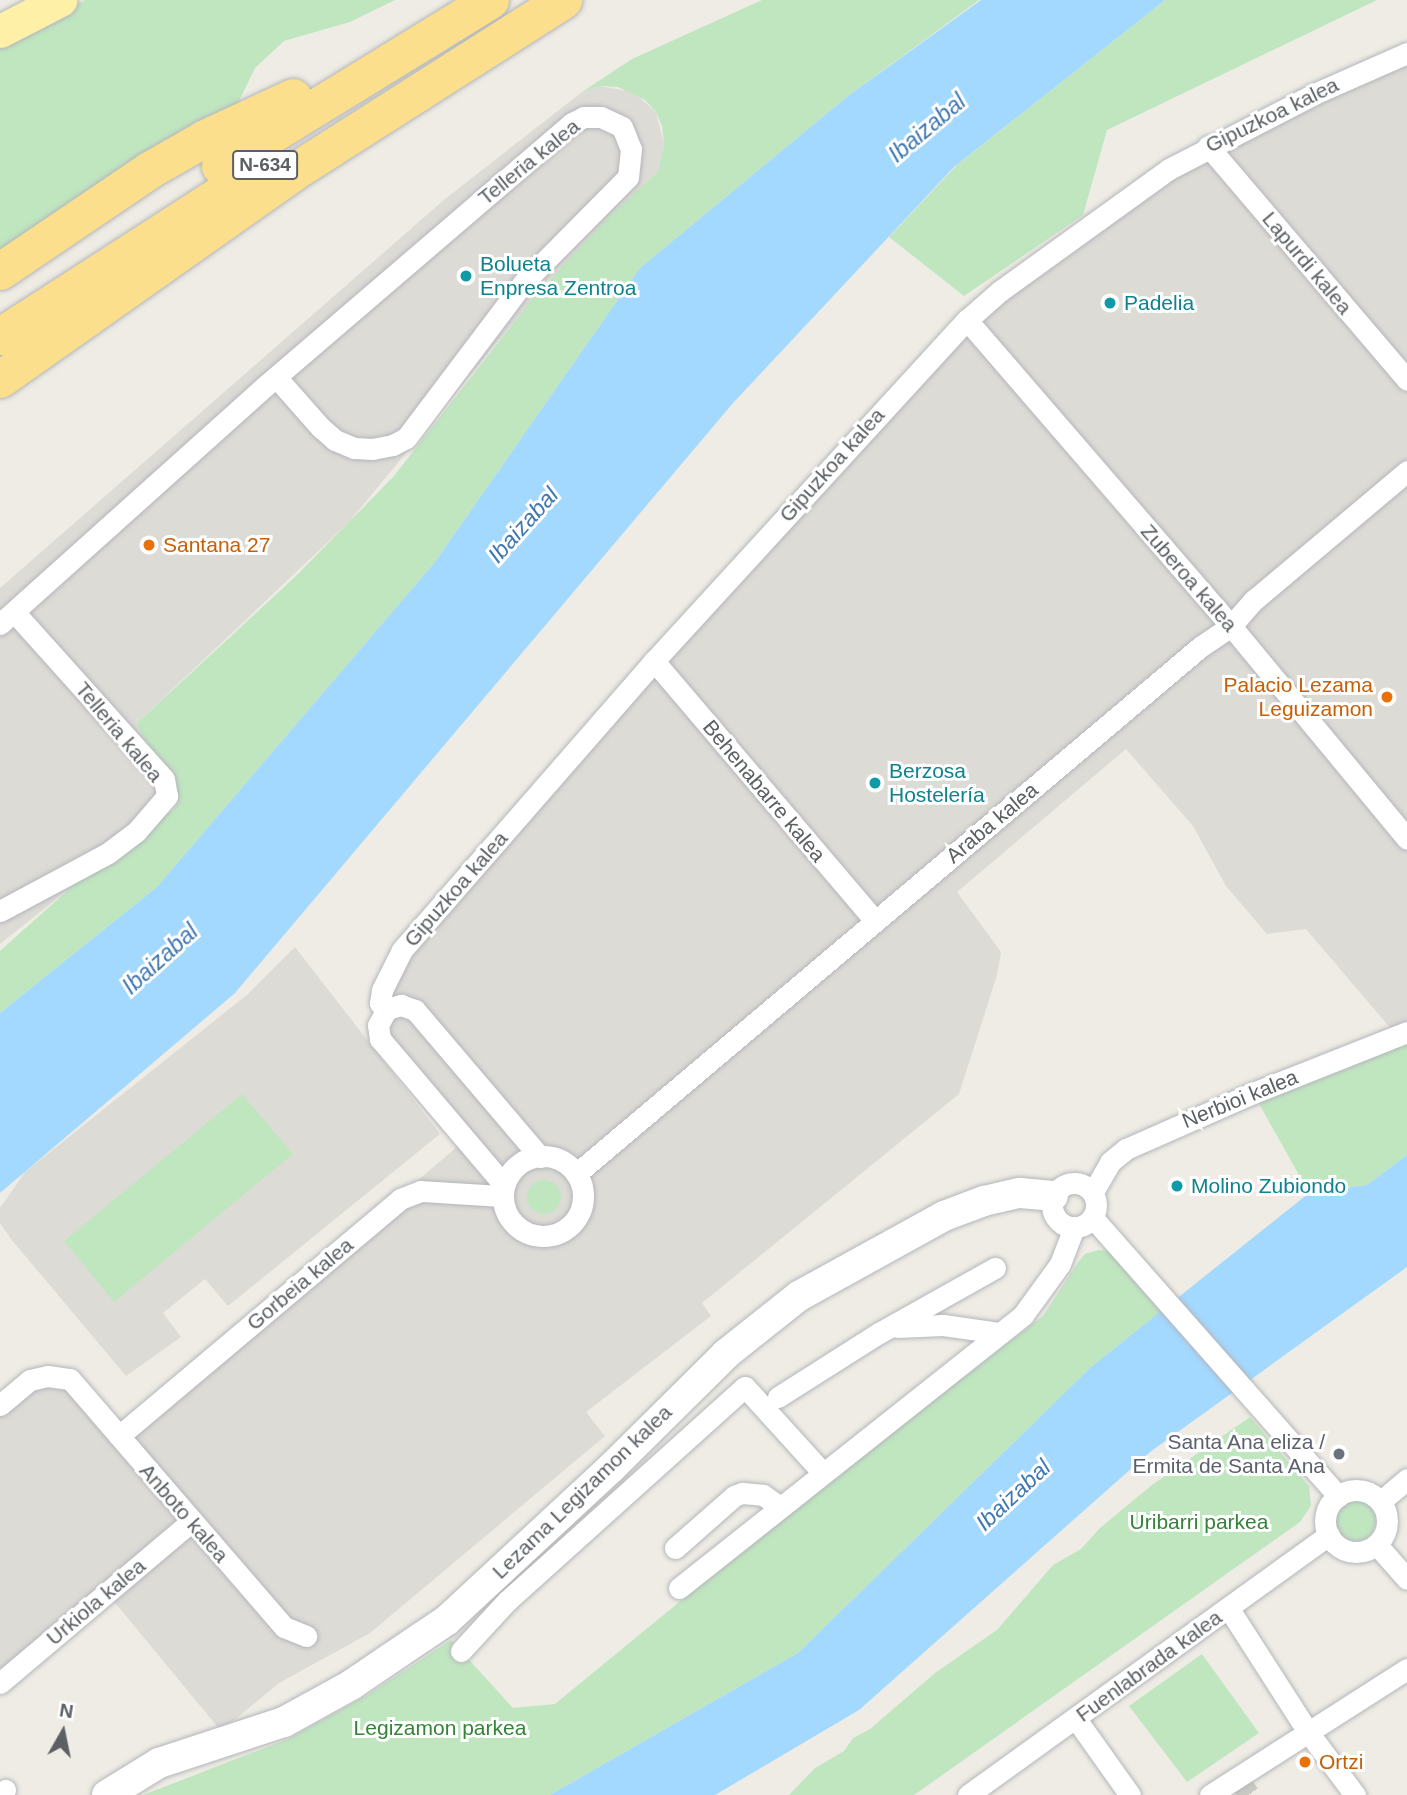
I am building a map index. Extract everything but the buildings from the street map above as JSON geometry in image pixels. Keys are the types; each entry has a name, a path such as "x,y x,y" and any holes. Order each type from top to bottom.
{"highway":[{"name":"N-634","path":"0,271 149,170 205,138 321,85 464,0"},
{"name":"N-634","path":"0,308 372,72 491,0"},
{"name":"N-634","path":"0,335 296,145 535,0"},
{"name":"N-634","path":"0,379 301,167 563,0"}],"main road":[{"path":"0,10 18,0"},
{"path":"0,31 60,0"}],"street":[{"name":"Gipuzkoa kalea","path":"504,1190 380,1039 378,1025 386,1011 380,1003 382,990 402,950 654,661 967,320 1106,212 1208,146 1336,83 1407,52"},
{"name":"Telleria kalea","path":"0,911 108,853 136,832 167,796 164,779 7,618 276,377 572,123 583,117 601,117 622,127 631,149 628,177 523,283 406,438 393,445 373,449 354,448 335,440 276,377"},
{"name":"Lapurdi kalea","path":"1208,146 1407,380"},
{"name":"Zuberoa kalea","path":"967,320 1231,626 1407,839"},
{"name":"Araba kalea","path":"576,1174 1200,647 1231,626 1254,600 1407,471"},
{"name":"Behenabarre kalea","path":"654,661 875,921"},
{"path":"386,1011 401,1005 415,1010 540,1157"},
{"name":"Nerbioi kalea","path":"1093,1192 1110,1162 1126,1149 1253,1093 1407,1032"},
{"path":"540,1157 564,1163 576,1174 582,1190 581,1207 572,1224 556,1234 537,1236 519,1229 507,1214 504,1190 518,1165 540,1157"},
{"path":"679,1588 1023,1315 1060,1264 1074,1228 1093,1218 1097,1205 1093,1192 1083,1184 1069,1183 1053,1196 1055,1217 1074,1228"},
{"name":"Gorbeia kalea","path":"119,1436 400,1199 421,1191 504,1190"},
{"name":"Lezama Legizamon kalea","path":"107,1795 159,1763 284,1722 351,1685 439,1626 611,1468 726,1354 799,1296 944,1216 984,1201 1020,1193 1053,1196"},
{"path":"1093,1218 1134,1261 1338,1496"},
{"path":"778,1397 878,1333 995,1268"},
{"path":"878,1333 903,1326 943,1325 1000,1333"},
{"name":"Anboto kalea","path":"0,1405 30,1380 48,1376 71,1379 284,1627 306,1636"},
{"name":"Lezama Legizamon kalea","path":"461,1651 507,1601 745,1387 822,1472"},
{"path":"1381,1501 1407,1479"},
{"path":"1356,1489 1381,1501 1388,1519 1387,1529 1377,1545 1367,1550 1345,1550 1329,1535 1326,1514 1338,1496 1356,1489"},
{"path":"674,1548 734,1496 742,1493 763,1495 779,1506"},
{"name":"Urkiola kalea","path":"0,1683 192,1521"},
{"name":"Fuenlabrada kalea","path":"970,1794 1329,1535"},
{"path":"1377,1545 1407,1579"},
{"path":"1228,1609 1308,1732 1355,1795"},
{"path":"1210,1795 1407,1669"},
{"path":"1076,1719 1130,1795"}],"shaded area":[{"path":"1407,53 1407,1032 1398,1037 1306,929 1267,934 1226,886 1193,826 1126,749 957,892 1001,952 997,975 959,1094 702,1303 711,1316 586,1412 605,1436 370,1633 279,1683 221,1731 107,1593 0,1683 0,1405 30,1380 70,1379 119,1436 465,1140 380,1039 392,969 967,320 1106,213"},
{"path":"600,86 633,92 656,112 664,144 658,172 547,282 349,522 136,724 181,800 0,944 0,588 445,199 582,92"},
{"path":"295,947 440,1134 228,1306 205,1279 163,1313 181,1337 126,1376 11,1239 0,1223 0,1208 25,1172 248,994"}],"green space":[{"path":"85,0 395,0 350,22 284,41 255,68 237,105 0,258 0,43"},
{"path":"762,0 979,0 848,96 640,268 435,562 157,887 0,1013 0,951 117,846 173,810 180,800 136,724 298,574 394,476 533,298 608,217 658,172 664,144 662,126 656,112 645,100 618,87 600,86 582,92 632,59"},
{"path":"1165,0 1377,0 1107,130 1083,215 964,296 889,237 958,164"},
{"path":"1407,1032 1407,1155 1367,1185 1309,1193 1253,1093"},
{"path":"242,1094 293,1154 114,1302 64,1241"},
{"path":"544,1180 556,1185 561,1197 556,1209 544,1214 532,1209 527,1197 532,1185"},
{"name":"Legizamon parkea","path":"1098,1250 1111,1251 1169,1305 1091,1367 798,1653 550,1795 143,1795 288,1739 366,1696 451,1640 513,1708 555,1704 784,1516 1043,1316 1079,1261 1085,1254"},
{"name":"Uribarri parkea","path":"1250,1417 1309,1486 1311,1506 1300,1522 914,1795 789,1795 815,1768 844,1751 853,1738 870,1729 935,1673 997,1630 1053,1565 1081,1549 1100,1528 1152,1485"},
{"path":"1356,1501 1370,1507 1376,1521 1370,1535 1356,1541 1342,1535 1336,1521 1342,1507"},
{"path":"1202,1654 1259,1733 1187,1782 1129,1706"}],"water":[{"name":"Ibaizabal","path":"981,0 1165,0 954,167 733,403 235,993 0,1193 0,1013 157,887 435,562 640,268 848,96"},
{"name":"Ibaizabal","path":"1407,1155 1407,1267 1150,1452 859,1710 715,1795 550,1795 798,1653 1091,1367 1309,1193 1367,1185"}],"tunnel":[{"path":"1237,1777 1250,1795"}],"place":[{"name":"Bolueta Enpresa Zentroa","path":"466,276"},
{"name":"Padelia","path":"1110,303"},
{"name":"Santana 27","path":"149,545"},
{"name":"Palacio Lezama Leguizamon","path":"1387,697"},
{"name":"Berzosa Hostelería","path":"875,783"},
{"name":"Molino Zubiondo","path":"1177,1186"},
{"name":"Santa Ana eliza / Ermita de Santa Ana","path":"1339,1454"},
{"name":"Ortzi","path":"1305,1762"}]}
